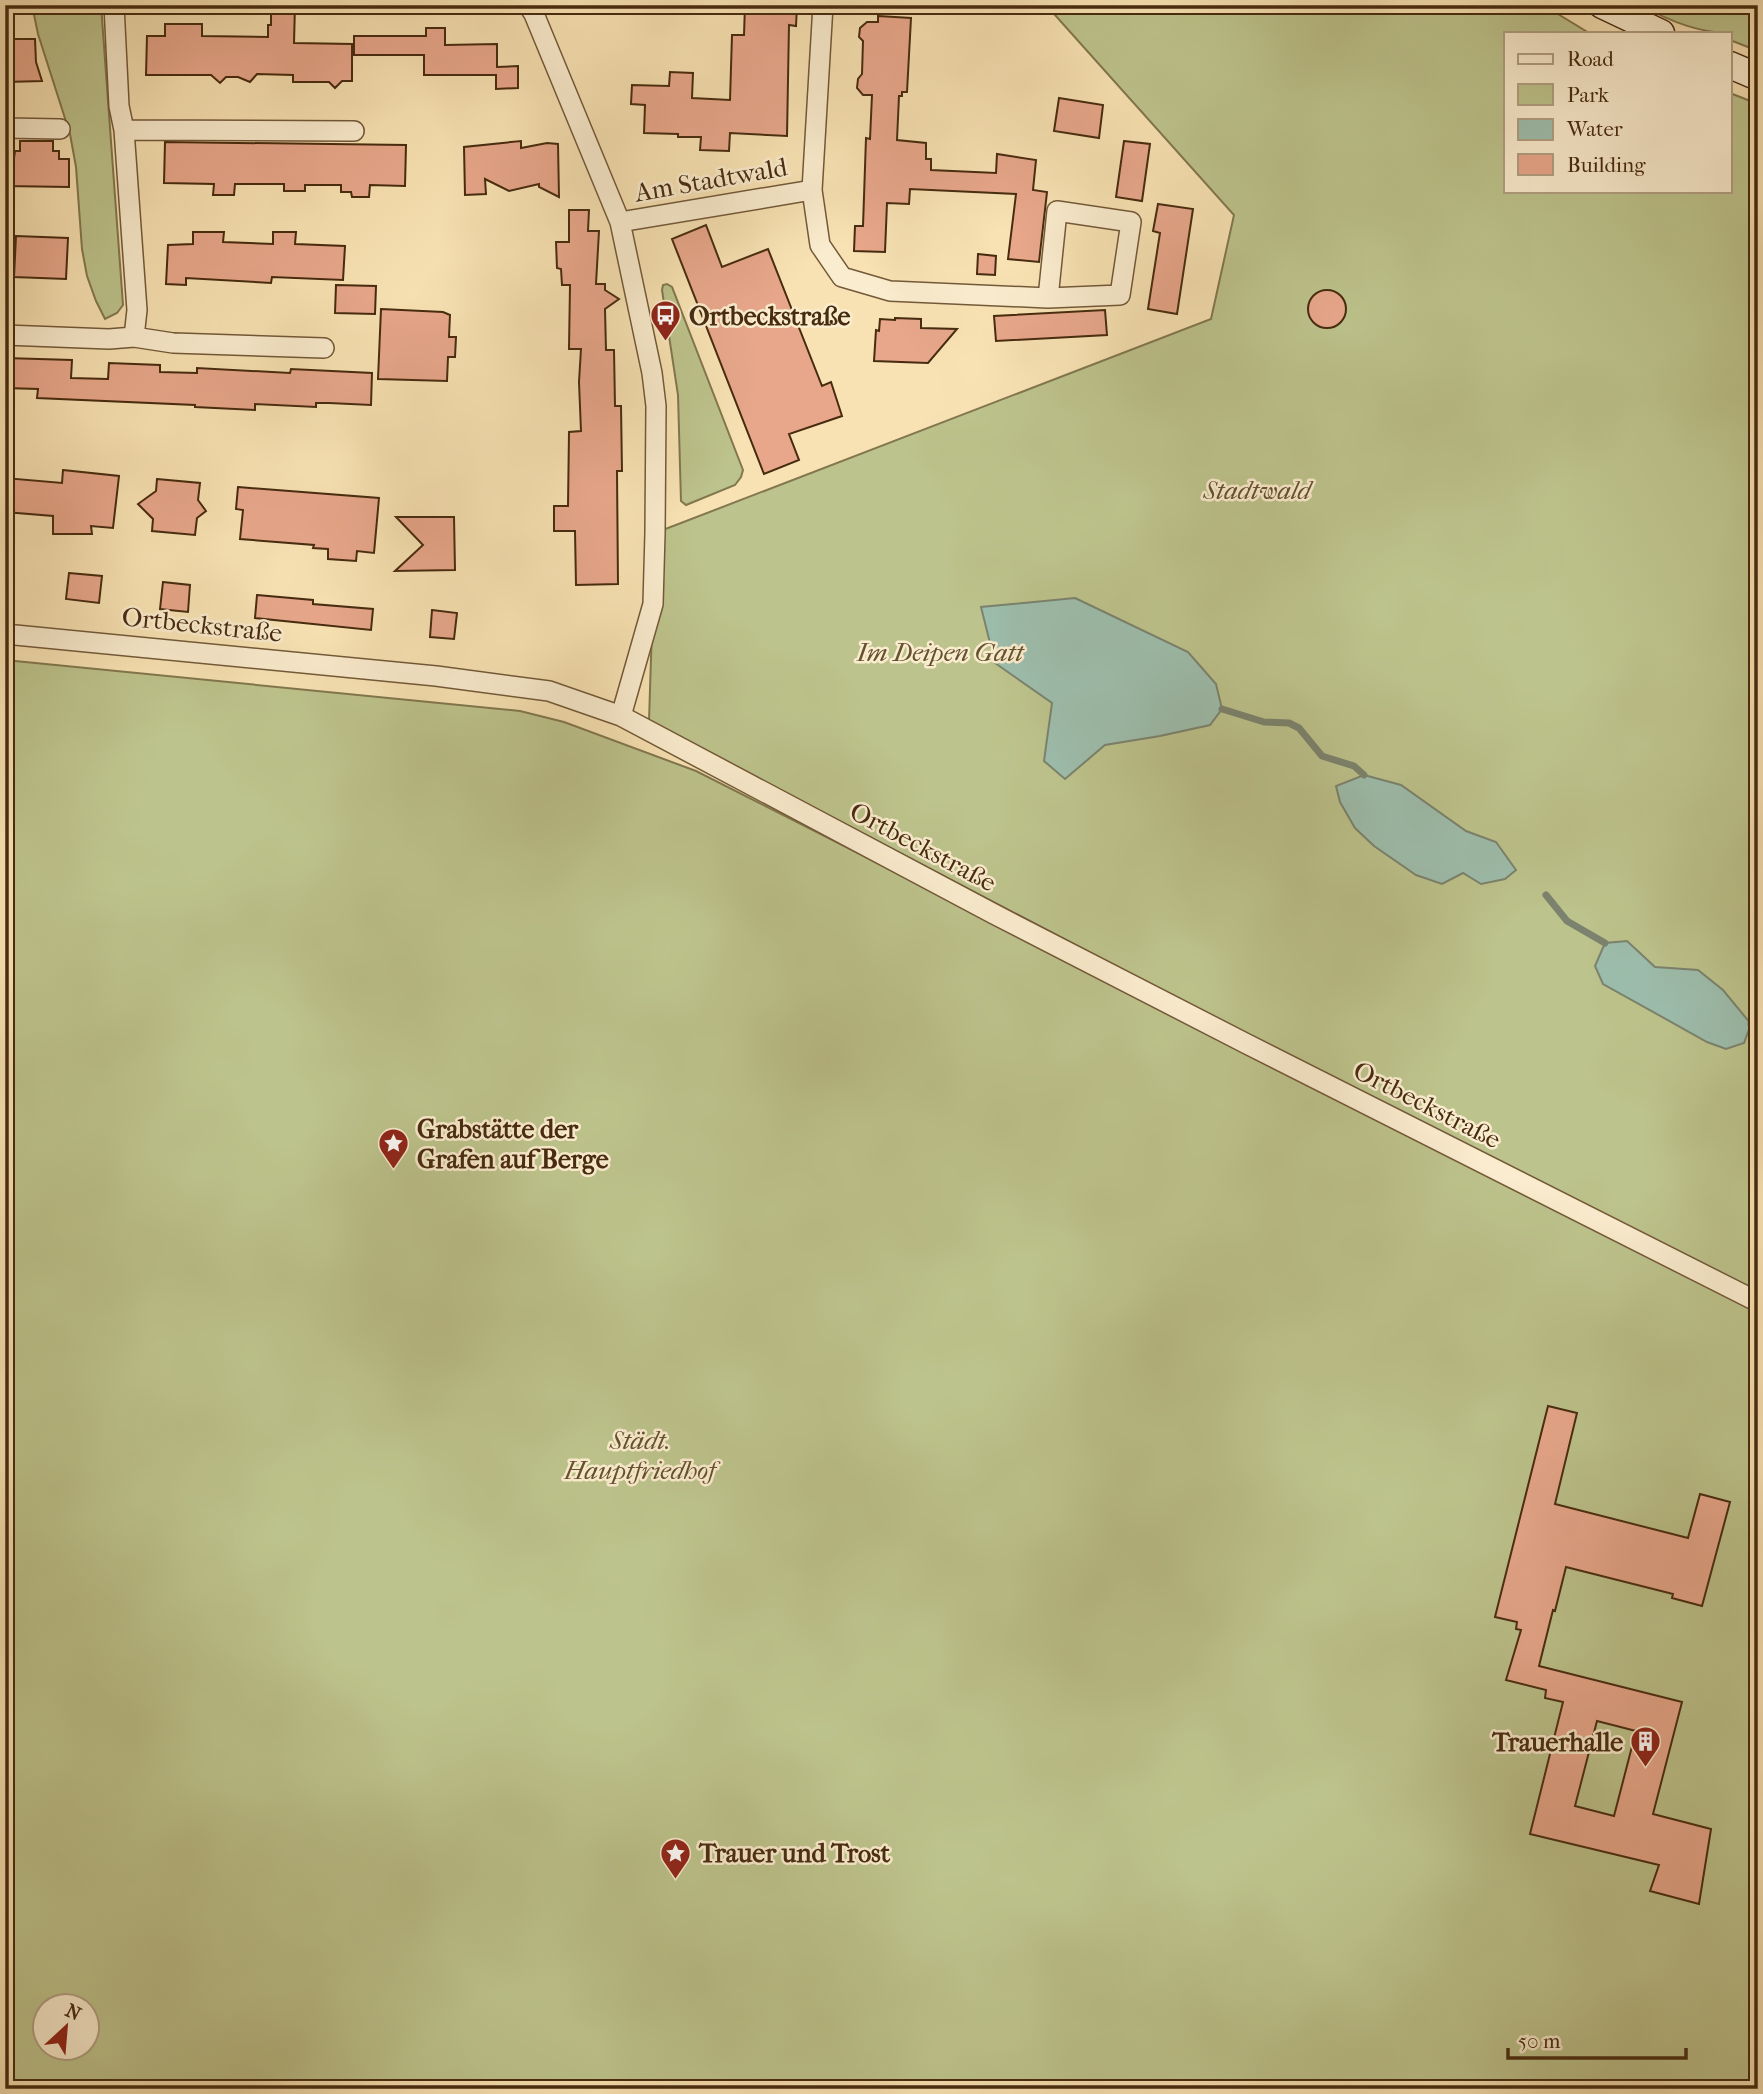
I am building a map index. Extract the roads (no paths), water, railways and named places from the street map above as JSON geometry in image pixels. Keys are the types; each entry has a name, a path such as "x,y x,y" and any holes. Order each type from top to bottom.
{"main road":[{"path":"1602,5 1659,32"},
{"path":"1732,66 1758,77"}],"street":[{"path":"114,5 138,310 134,337"},
{"path":"528,5 620,222 652,373 656,406 653,604 621,716"},
{"name":"Am Stadtwald","path":"823,5 812,190 820,244 842,277 890,292 1048,298 1120,295 1131,222 1057,211 1048,298"},
{"path":"5,128 60,129"},
{"path":"124,130 354,131"},
{"name":"Am Stadtwald","path":"620,222 812,190"},
{"path":"5,335 109,339 134,337 173,343 324,348"},
{"name":"Ortbeckstraße","path":"5,634 448,677 549,691 621,716 1197,1019 1758,1302"}],"water":[{"path":"1075,598 1188,652 1216,684 1222,709 1210,725 1105,745 1065,779 1044,761 1052,703 995,663 981,607"},
{"path":"1364,775 1401,785 1466,831 1496,842 1516,870 1505,879 1481,884 1463,873 1442,884 1416,875 1374,846 1355,828 1340,802 1336,786"},
{"path":"1627,941 1655,967 1698,970 1723,990 1751,1024 1744,1043 1726,1049 1707,1042 1603,984 1595,966 1605,943"}],"waterway":[{"path":"1222,709 1264,722 1289,723 1299,728 1322,756 1354,766 1364,775"},
{"path":"1546,895 1567,921 1605,943"},
{"path":"1751,1024 1758,1025"}],"place":[{"name":"Ortbeckstraße","path":"666,343"},
{"name":"Grabstätte der Grafen auf Berge","path":"394,1171"},
{"name":"Trauerhalle","path":"1646,1769"},
{"name":"Trauer und Trost","path":"676,1880"}],"park label":[{"name":"Stadtwald","path":"1257,490"},
{"name":"Im Deipen Gatt","path":"940,652"},
{"name":"Städt. Hauptfriedhof","path":"640,1455"}]}
